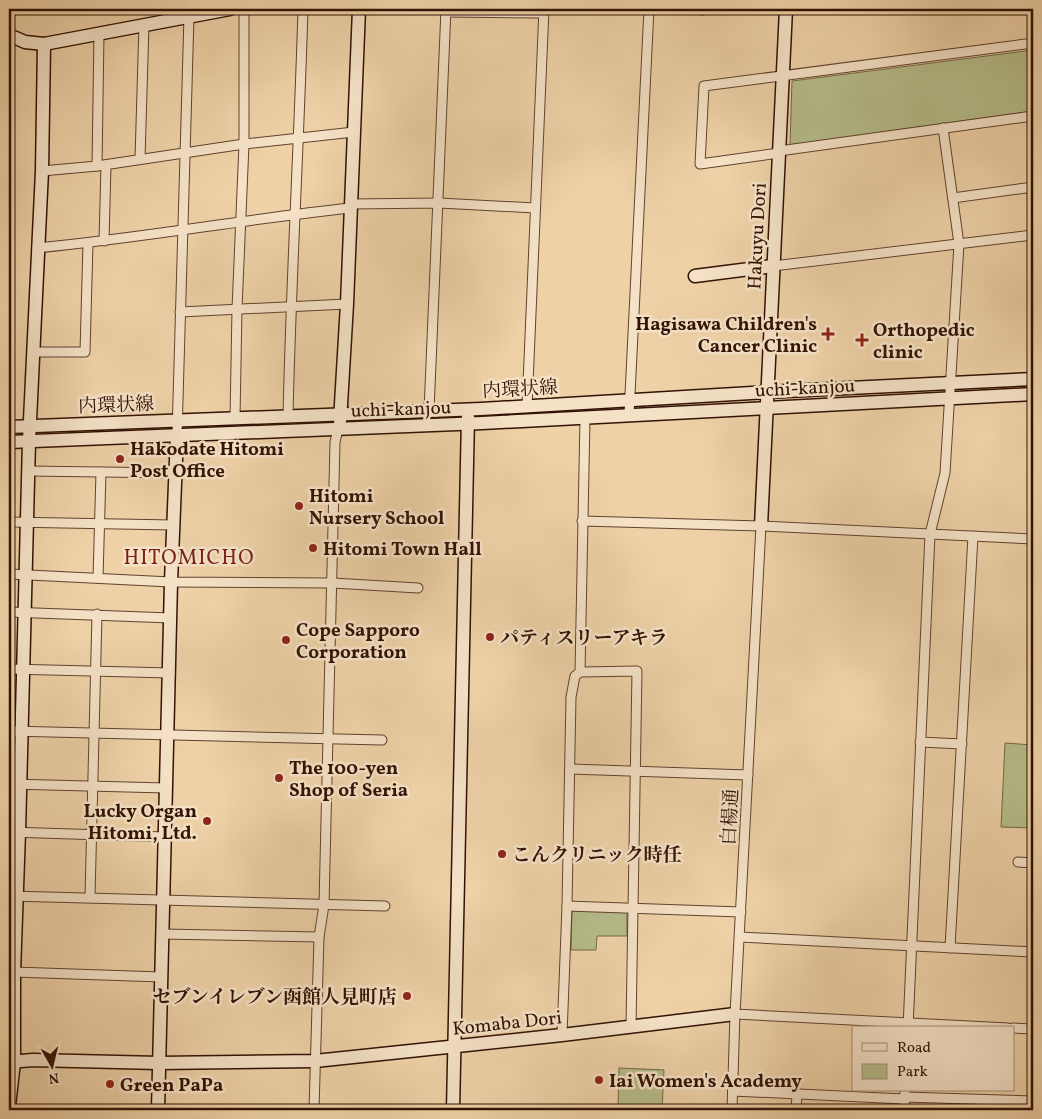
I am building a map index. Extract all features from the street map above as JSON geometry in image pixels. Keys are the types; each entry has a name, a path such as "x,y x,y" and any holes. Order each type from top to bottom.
{"street":[{"path":"9,36 25,42 44,44 144,24 172,14 189,16 230,9"},
{"path":"235,418 237,309 244,144 244,9"},
{"path":"288,416 290,306 299,138 302,9"},
{"path":"314,1110 319,937 324,905 335,442 341,414 359,9"},
{"path":"629,415 649,9"},
{"name":"Hakuyu Dori","path":"761,526 786,9"},
{"path":"429,411 446,10 544,11 527,406"},
{"path":"158,1110 171,582 189,16"},
{"path":"140,159 144,24"},
{"path":"99,33 104,241"},
{"path":"1033,43 704,86 700,164 1033,116"},
{"path":"9,1106 14,972 15,731 23,670 29,426 42,171 44,44"},
{"path":"908,1025 930,534 945,472 959,244 943,128"},
{"path":"42,171 102,165 244,144 354,132"},
{"path":"952,198 1033,187"},
{"path":"37,248 104,241 350,206 439,203 535,208"},
{"path":"695,276 1033,235"},
{"path":"34,352 85,352 88,243"},
{"path":"180,312 347,304"},
{"name":"内環状線","path":"9,427 429,411 1033,379"},
{"name":"uchi-kanjou","path":"9,442 468,424 1033,394"},
{"path":"453,1110 468,409"},
{"path":"580,672 585,418"},
{"path":"28,471 175,473"},
{"path":"98,578 101,472"},
{"path":"582,521 761,526 1033,539"},
{"path":"9,522 173,525"},
{"name":"白楊通","path":"732,1110 735,1014 742,912 761,526"},
{"path":"950,948 973,536"},
{"path":"9,574 171,582 333,583 418,588"},
{"path":"9,612 171,618"},
{"path":"90,897 97,614"},
{"path":"9,669 170,673"},
{"path":"562,1035 567,906 570,697 575,676 580,672 637,672 631,1027"},
{"path":"15,731 382,740"},
{"path":"920,742 962,744"},
{"path":"570,768 748,775"},
{"path":"15,785 166,788"},
{"path":"14,832 165,837"},
{"path":"1018,862 1033,863"},
{"path":"13,896 385,906"},
{"path":"567,906 742,912"},
{"path":"162,934 319,937"},
{"path":"740,937 1033,952"},
{"path":"14,972 161,977"},
{"name":"Komaba Dori","path":"11,1062 33,1060 158,1062 315,1061 562,1035 735,1014 941,1026"},
{"path":"1014,1028 1033,1029"},
{"path":"733,1091 797,1095 904,1095 1033,1101"},
{"path":"796,1110 797,1095"},
{"path":"904,1095 904,1110"}],"green space":[{"path":"1033,50 1033,111 790,145 792,81"},
{"path":"1005,743 1033,745 1033,828 1001,827"},
{"path":"576,909 627,910 627,936 597,936 596,950 571,950 572,912"},
{"path":"619,1068 664,1070 662,1110 618,1110"}],"place":[{"name":"Hagisawa Children's Cancer Clinic","path":"828,334"},
{"name":"Orthopedic clinic","path":"862,340"},
{"name":"Hakodate Hitomi Post Office","path":"120,459"},
{"name":"Hitomi Nursery School","path":"299,506"},
{"name":"Hitomi Town Hall","path":"313,548"},
{"name":"パティスリーアキラ","path":"490,637"},
{"name":"Cope Sapporo Corporation","path":"286,640"},
{"name":"The 100-yen Shop of Seria","path":"279,778"},
{"name":"Lucky Organ Hitomi, Ltd.","path":"207,821"},
{"name":"こんクリニック時任","path":"502,854"},
{"name":"セブンイレブン函館人見町店","path":"407,996"},
{"name":"Iai Women's Academy","path":"599,1080"},
{"name":"Green PaPa","path":"110,1084"}],"district":[{"name":"HITOMICHO","path":"189,557"}]}
